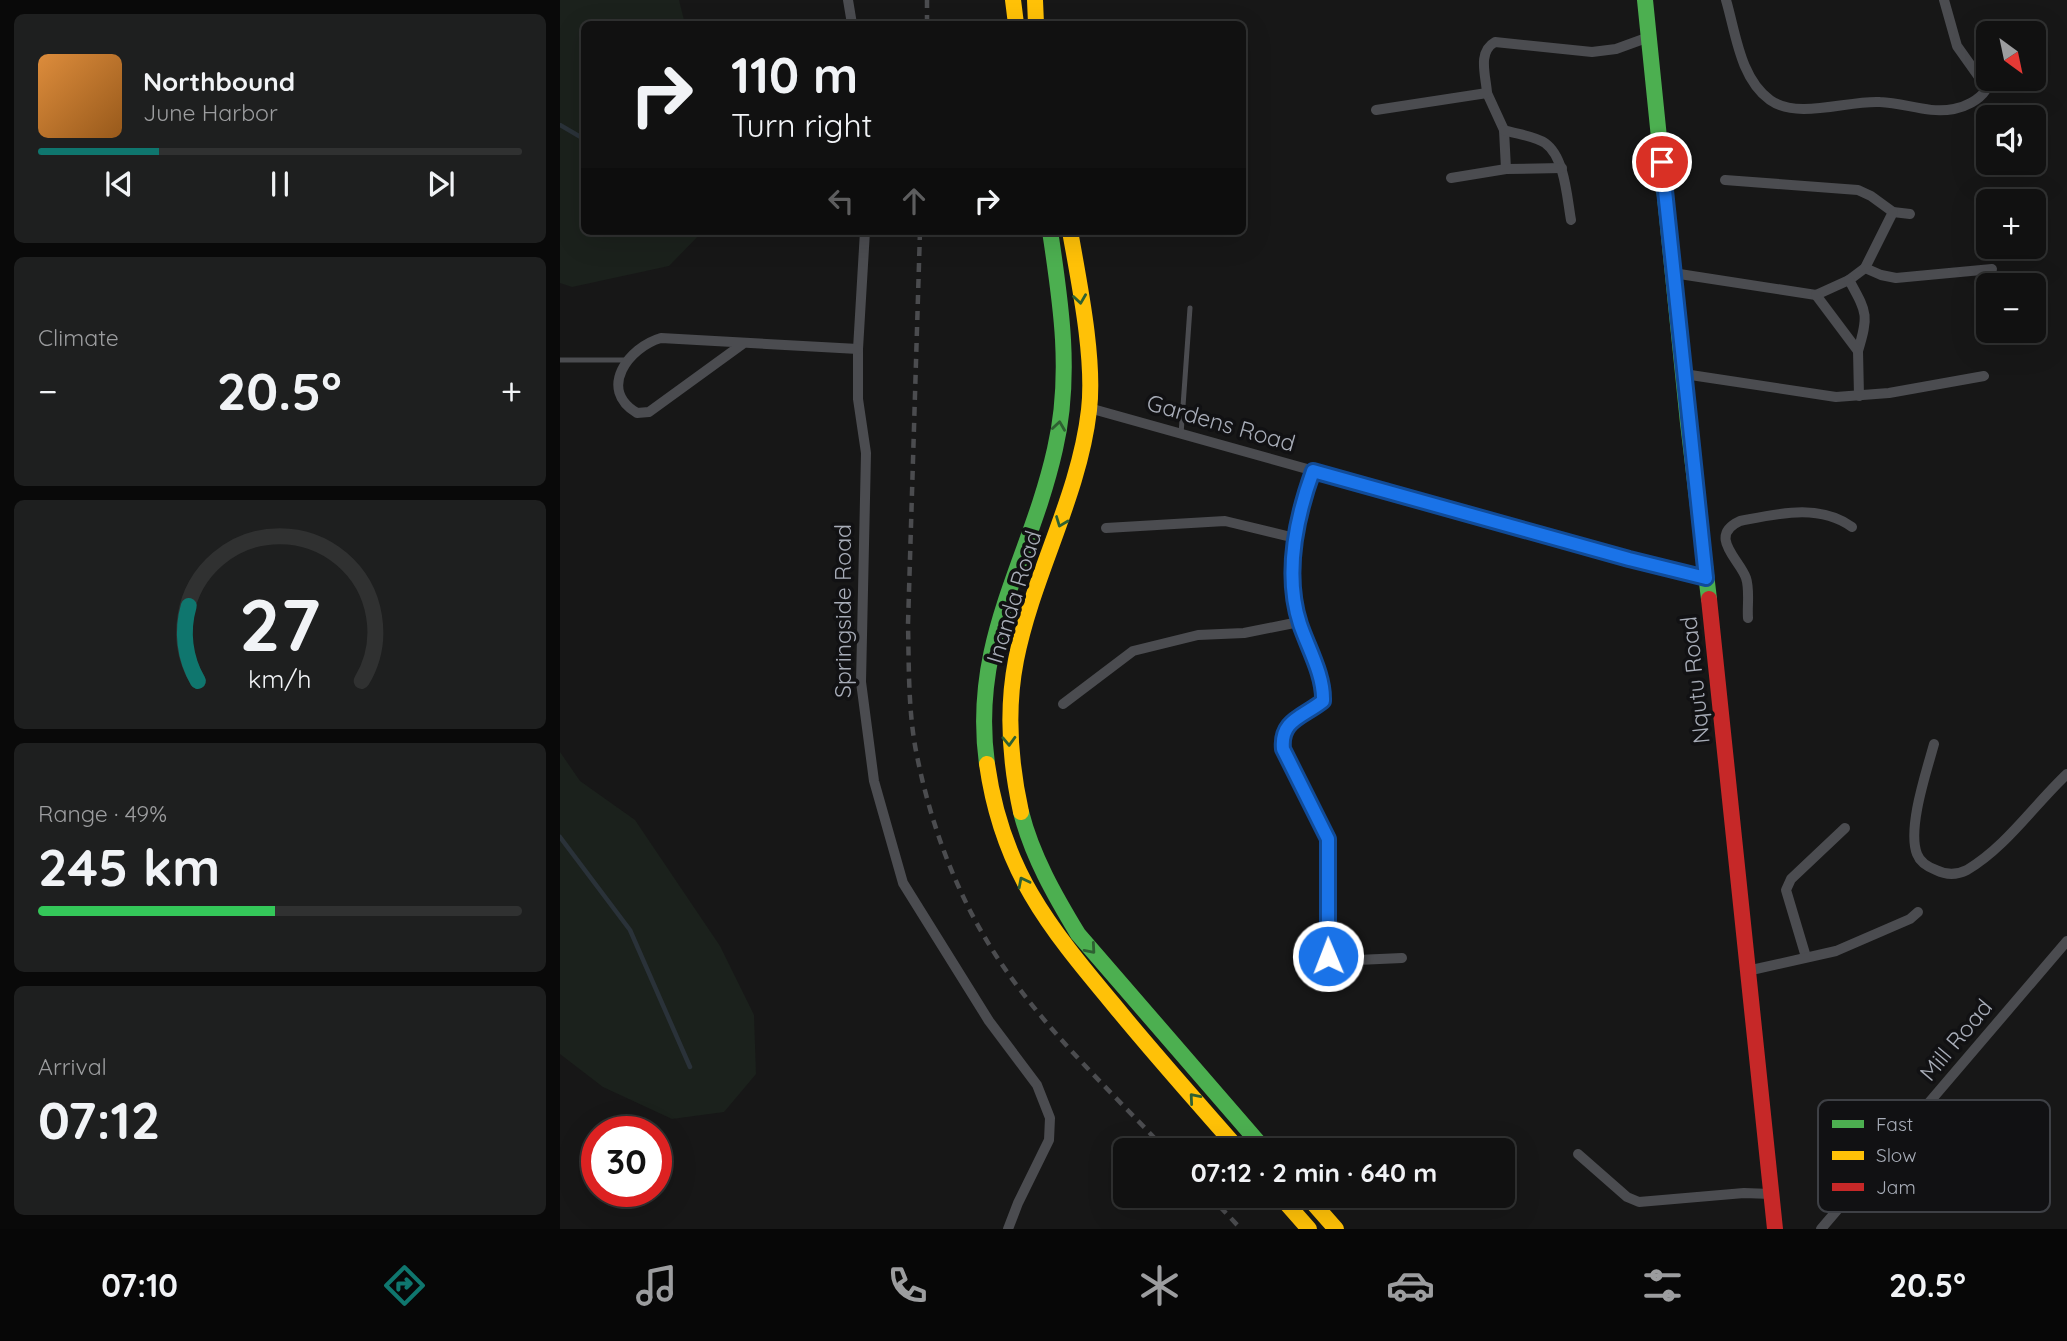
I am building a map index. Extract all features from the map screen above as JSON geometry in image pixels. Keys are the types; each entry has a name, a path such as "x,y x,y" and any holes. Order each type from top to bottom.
{"main road":[{"path":"1013,0 1016,21"},
{"path":"1035,0 1036,21"},
{"name":"Nqutu Road","path":"1645,0 1774,1229"},
{"name":"Inanda Road","path":"1051,235 1061,315 1062,408 1050,470 996,628 988,677 986,753 994,803 1017,869 1035,905 1054,934 1228,1138"},
{"name":"Inanda Road","path":"1071,235 1089,367 1089,408 1081,457 1069,502 1038,583 1016,652 1009,706 1009,745 1021,818 1048,886 1078,934 1255,1138"},
{"path":"1290,1208 1309,1229"},
{"path":"1317,1208 1336,1229"}],"street":[{"path":"848,0 852,21"},
{"path":"1726,0 1748,76 1760,91 1778,105 1813,109 1839,104 1877,102 1919,110 1963,107 1982,96 1985,91 1957,46 1944,0"},
{"path":"1506,169 1504,130 1487,93 1484,55 1486,49 1495,42 1592,52 1616,49 1649,37"},
{"path":"1376,110 1487,93"},
{"path":"1504,130 1545,143 1562,168 1571,219"},
{"path":"1451,178 1506,169 1562,168"},
{"path":"1725,180 1858,190 1893,212 1910,214"},
{"path":"1673,273 1816,295 1849,280 1866,268 1893,212"},
{"name":"Springside Road","path":"865,235 858,349 858,399 866,453 861,682 874,781 904,883 989,1021 1037,1085 1050,1118 1049,1140 1018,1203 1009,1229"},
{"path":"1866,268 1896,278 1992,269"},
{"path":"1849,280 1864,307 1867,320 1858,351 1859,396"},
{"path":"1816,295 1858,351"},
{"path":"744,343 657,408 642,414 631,409 620,396 620,378 628,359 644,345 661,338 858,349"},
{"path":"1684,374 1836,397 1899,391 1984,376"},
{"name":"Gardens Road","path":"1089,408 1629,559 1706,578"},
{"path":"1313,471 1295,538 1293,592 1299,622 1324,689 1323,701 1285,727 1283,749 1328,839 1328,956 1335,961 1402,958"},
{"path":"1722,540 1736,523 1797,512 1826,514 1843,520 1852,527"},
{"path":"1107,528 1225,521 1295,538"},
{"path":"1701,537 1722,540"},
{"path":"1722,540 1747,580 1748,618"},
{"path":"1063,704 1133,651 1198,635 1244,633 1299,622"},
{"path":"1934,744 1917,810 1915,832 1917,853 1926,866 1943,874 1960,873 1978,861 2067,774"},
{"path":"1806,957 1786,890 1791,879 1845,828"},
{"path":"1747,971 1836,951 1910,919 1918,912"},
{"name":"Mill Road","path":"1934,1100 2067,941"},
{"path":"1578,1154 1628,1197 1639,1202 1744,1193 1771,1194"},
{"name":"Mill Road","path":"1821,1229 1836,1212"}],"lane":[{"path":"1181,434 1190,308"},
{"path":"560,360 628,359"}],"shaded area":[{"path":"560,0 679,0 684,21 581,21 581,235 699,235 669,266 572,287 560,283"},
{"path":"560,752 580,781 635,820 720,946 754,1015 756,1074 724,1112 672,1119 672,1116 666,1116 603,1087 560,1054"}],"waterway":[{"path":"560,125 581,137"},
{"path":"560,837 630,930 690,1067"}],"railway":[{"path":"927,0 927,21"},
{"path":"920,235 908,624 912,723 924,785 952,871 993,951 1046,1022 1155,1138"},
{"path":"1221,1208 1241,1229"}],"traffic: fast":[{"path":"1645,0 1688,423 1709,599"},
{"path":"987,764 984,720 987,679 994,640 1044,490 1060,422 1063,340 1051,235"},
{"path":"1021,812 1038,860 1078,934 1255,1138"}],"traffic: slow":[{"path":"1013,0 1016,21"},
{"path":"1035,0 1036,21"},
{"path":"1021,812 1014,774 1010,717 1016,660 1033,597 1076,474 1089,410 1088,344 1071,235"},
{"path":"987,764 1004,835 1031,895 1068,949 1229,1138"},
{"path":"1290,1208 1309,1229"},
{"path":"1317,1208 1336,1229"}],"traffic: jam":[{"path":"1709,599 1775,1229"}],"route":[{"path":"1328,956 1328,839 1283,749 1282,739 1285,727 1323,701 1324,689 1299,622 1293,592 1295,538 1313,471 1706,578 1662,162"}]}
